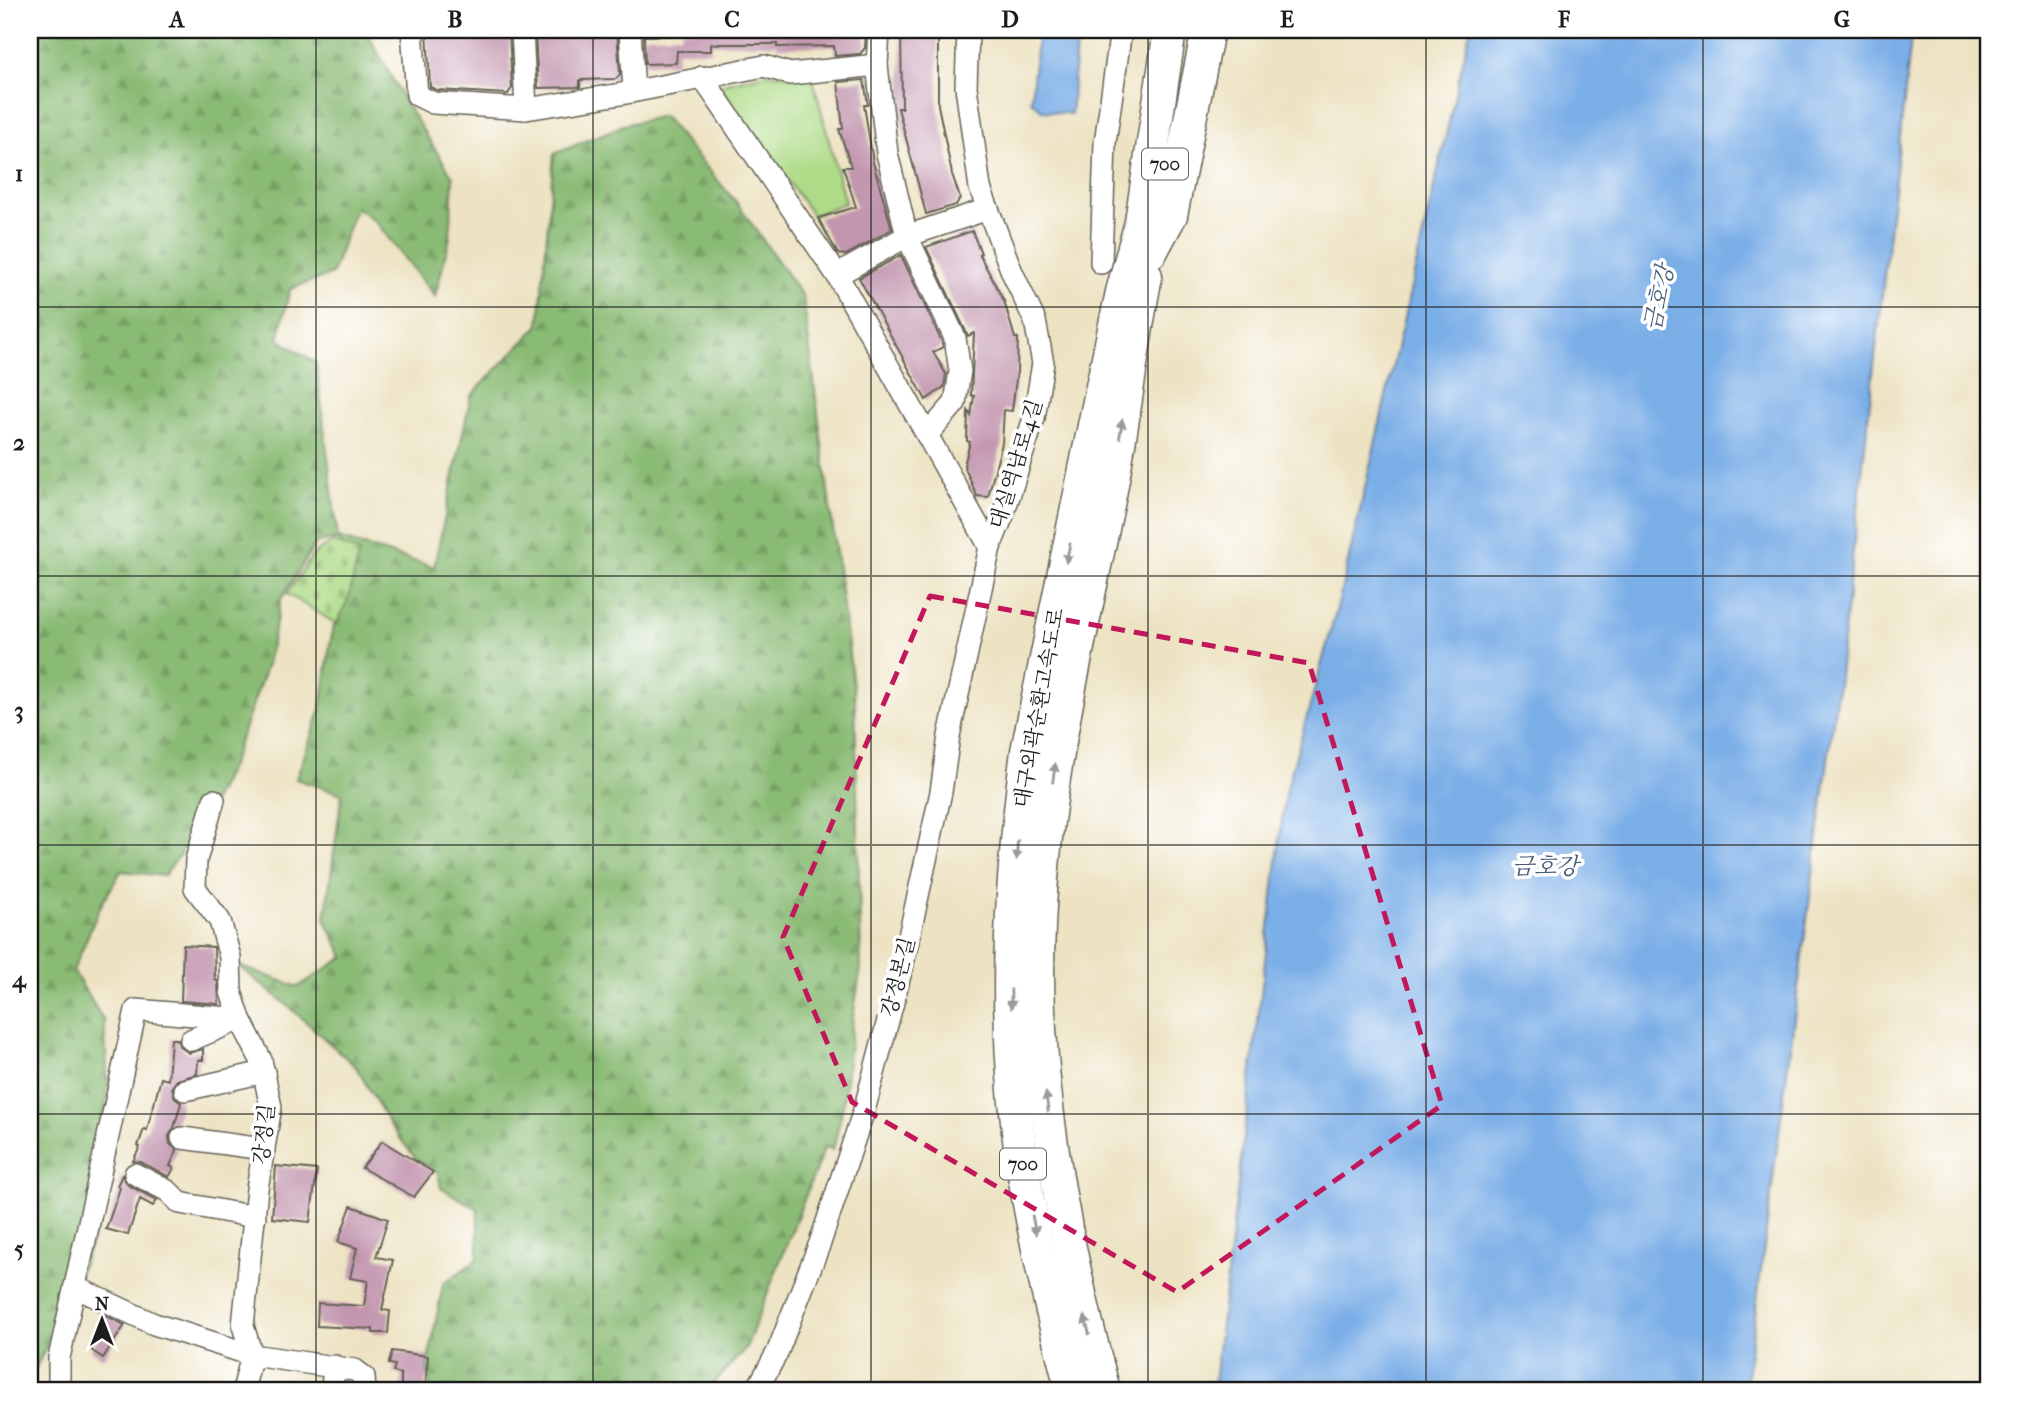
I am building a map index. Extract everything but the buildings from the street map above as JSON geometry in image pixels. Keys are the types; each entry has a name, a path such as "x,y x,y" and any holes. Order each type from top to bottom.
{"highway":[{"path":"1141,222 1137,161 1155,30"},
{"name":"대구외곽순환고속도로","path":"1072,1391 1048,1298 1023,1167 1013,1069 1010,999 1026,935 1046,828 1096,491 1132,295 1170,30"},
{"name":"대구외곽순환고속도로","path":"1132,295 1151,252 1187,30"},
{"path":"1151,252 1171,215 1208,30"},
{"name":"대구외곽순환고속도로","path":"1026,935 1039,1010 1054,1165 1072,1259 1104,1391"}],"street":[{"path":"412,30 417,95 433,103 526,109 764,66 790,74 877,65"},
{"path":"523,30 526,109"},
{"path":"630,30 634,91"},
{"path":"879,30 877,65 887,153 907,236 956,338 960,371 956,403 927,435"},
{"name":"대실역남로4길","path":"968,30 966,87 980,188 1012,272 1035,321 1043,363 1034,418 990,547"},
{"path":"1101,263 1105,142 1121,30"},
{"name":"대실역남로4길","path":"702,77 837,275 990,547"},
{"path":"837,275 907,236 988,209"},
{"name":"강정본길","path":"756,1391 777,1353 820,1243 865,1107 908,941 990,547"},
{"name":"강정길","path":"214,800 196,860 195,888 220,921 230,957 231,992 240,1019 261,1060 271,1107 254,1217 243,1326 252,1355"},
{"path":"59,1391 59,1358 136,1010 240,1019"},
{"path":"191,1040 240,1019"},
{"path":"185,1090 264,1072"},
{"path":"182,1138 264,1149"},
{"path":"135,1174 168,1191 180,1203 254,1217"},
{"path":"75,1287 154,1324 252,1355 355,1370 364,1377 365,1391"},
{"path":"243,1391 252,1355"},
{"path":"331,1391 335,1366"}],"highlighted area":[{"path":"930,596 1309,663 1442,1105 1177,1292 852,1102 783,937"}],"green space":[{"path":"30,30 366,31 408,107 453,177 450,237 435,297 375,221 356,207 332,274 290,289 278,339 316,363 338,538 434,567 471,396 539,325 554,154 624,125 663,116 737,203 803,297 855,700 861,968 843,1106 833,1150 825,1146 746,1348 707,1391 430,1391 427,1368 443,1284 478,1259 478,1209 441,1188 438,1173 415,1158 390,1125 356,1067 285,1003 237,965 298,987 344,957 325,919 342,794 296,779 321,709 330,644 346,573 338,539 316,543 281,599 267,664 232,763 202,823 164,876 121,871 99,909 73,971 104,1021 108,1086 98,1224 68,1302 30,1380"},
{"path":"766,74 812,75 845,203 813,216 719,85"},
{"path":"333,542 359,552 349,597 337,624 287,594 314,554"}],"water":[{"path":"1038,30 1077,30 1071,114 1043,111 1031,101"},
{"name":"금호강","path":"1470,30 1912,30 1838,684 1745,1391 1213,1391 1285,795 1339,601"}]}
